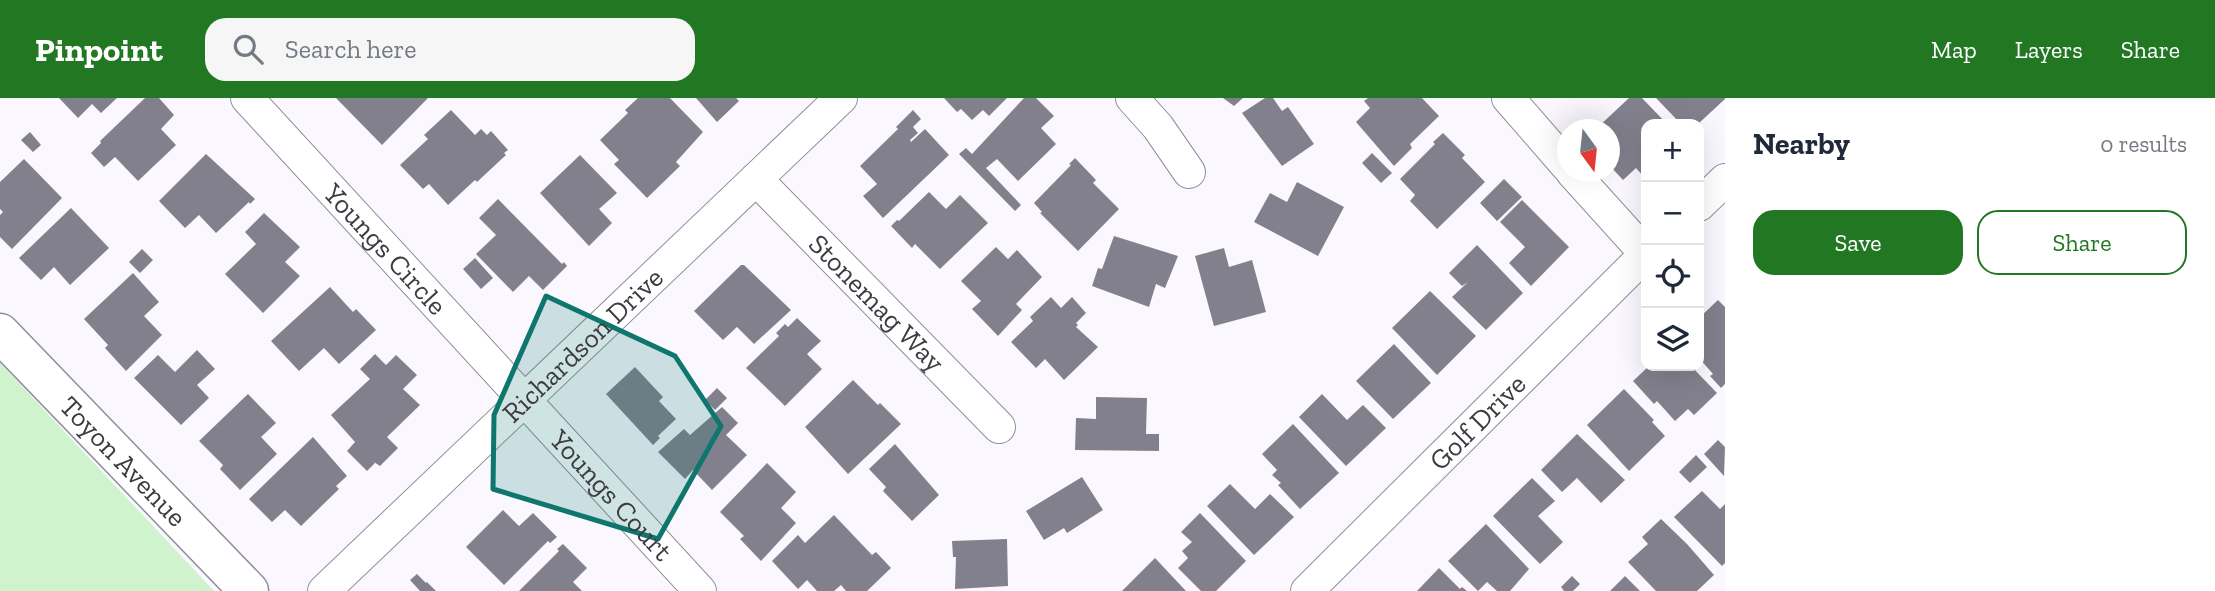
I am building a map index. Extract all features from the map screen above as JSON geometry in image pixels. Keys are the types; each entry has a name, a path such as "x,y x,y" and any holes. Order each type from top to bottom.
{"street":[{"name":"Youngs Circle","path":"247,98 524,399"},
{"name":"Richardson Drive","path":"324,591 841,98"},
{"path":"1132,98 1158,127 1189,172"},
{"path":"1508,98 1557,156"},
{"name":"Stonemag Way","path":"756,178 999,427"},
{"path":"1704,200 1725,180"},
{"path":"1581,182 1641,248"},
{"name":"Golf Drive","path":"1307,591 1641,259"},
{"name":"Toyon Avenue","path":"0,333 249,591"},
{"name":"Youngs Court","path":"524,399 700,591"}],"highlighted area":[{"path":"546,296 675,356 721,426 658,539 493,489 494,415"}],"green space":[{"path":"0,363 214,591 0,591"}],"building":[{"path":"59,98 117,98 101,113 92,104 78,118"},
{"path":"145,98 159,98 174,115 161,129 176,145 138,181 115,157 104,167 91,153"},
{"path":"336,98 428,98 382,145"},
{"path":"638,98 670,98 703,132 676,162 680,166 647,198 614,164 619,160 600,140 628,113 625,110"},
{"path":"696,98 736,98 739,101 717,122"},
{"path":"944,98 1007,98 989,116 983,110 972,120 961,109 957,112"},
{"path":"1024,98 1036,98 1054,116 1041,128 1056,144 1018,181 997,159 986,168 1021,205 1015,211 959,154 966,148 972,154"},
{"path":"1223,98 1243,98 1234,106"},
{"path":"1265,98 1273,98 1282,111 1288,107 1314,144 1282,166 1242,113"},
{"path":"1368,98 1422,98 1439,116 1410,144 1412,148 1394,166 1356,122 1370,108 1364,101"},
{"path":"1629,98 1642,98 1662,119 1641,119 1641,174 1636,168 1623,180 1620,177 1620,119 1607,119"},
{"path":"1656,98 1725,98 1703,119 1676,119"},
{"path":"451,110 475,135 481,129 487,135 491,131 508,150 477,182 475,180 448,205 429,184 423,189 400,165 428,139 424,135"},
{"path":"913,110 921,119 913,127 918,133 911,142 925,129 949,155 883,218 863,196 877,184 860,166 898,129 896,127"},
{"path":"30,132 41,145 33,152 21,140"},
{"path":"1443,133 1465,155 1462,158 1485,182 1437,229 1410,201 1415,195 1400,179"},
{"path":"1372,153 1392,173 1381,183 1362,163"},
{"path":"206,154 255,199 216,233 199,215 185,228 159,201"},
{"path":"580,155 617,193 599,209 612,223 589,246 540,193"},
{"path":"1075,158 1096,180 1093,183 1119,209 1078,251 1040,213 1042,212 1034,203"},
{"path":"24,159 62,198 12,249 0,237 0,215 3,212 0,209 0,182"},
{"path":"1504,179 1522,197 1497,221 1480,203"},
{"path":"1297,182 1344,207 1318,256 1254,222 1270,193 1287,202"},
{"path":"929,192 946,209 960,195 988,223 940,269 915,244 912,248 891,226"},
{"path":"498,199 567,266 543,290 529,276 513,292 476,254 496,235 479,218"},
{"path":"1522,200 1569,247 1531,286 1509,263 1525,247 1500,222"},
{"path":"71,208 109,248 70,285 54,267 41,280 19,258"},
{"path":"264,213 300,247 285,262 300,276 263,313 225,274 256,244 245,232"},
{"path":"1114,236 1178,256 1165,288 1156,284 1149,307 1092,286 1098,268 1102,269"},
{"path":"1477,245 1523,293 1486,330 1452,297 1468,282 1462,286 1449,273"},
{"path":"996,247 1008,259 1017,250 1042,277 1016,304 1022,310 998,336 972,309 981,301 961,281"},
{"path":"1224,248 1229,267 1252,260 1266,312 1214,326 1195,256"},
{"path":"142,249 153,260 140,273 129,262"},
{"path":"475,258 493,278 481,289 463,269"},
{"path":"741,265 791,310 754,344 737,327 723,340 694,311"},
{"path":"133,273 159,302 144,316 162,335 126,371 105,348 108,345 84,319"},
{"path":"330,287 353,312 356,309 376,330 339,364 324,348 299,371 271,341"},
{"path":"1430,291 1476,336 1437,375 1392,328"},
{"path":"1051,297 1061,308 1072,297 1086,313 1076,323 1076,327 1098,347 1064,380 1045,359 1036,368 1011,342 1033,321 1030,317"},
{"path":"1718,300 1725,307 1725,384 1721,388 1710,376 1713,374 1704,364 1704,313"},
{"path":"797,318 821,341 807,354 822,369 785,406 746,368 779,336 776,333 785,324 788,327"},
{"path":"1394,344 1431,383 1393,419 1356,381"},
{"path":"197,350 215,369 197,385 209,398 181,425 134,378 158,355 175,372"},
{"path":"375,354 386,365 396,355 417,375 403,389 420,405 387,437 398,448 380,466 371,460 375,463 367,471 347,451 355,442 331,415 370,379 360,369"},
{"path":"635,367 663,397 659,401 676,419 658,436 660,438 653,445 606,394"},
{"path":"1644,371 1696,371 1717,393 1694,415 1688,409 1675,421 1657,401 1654,404 1633,381"},
{"path":"853,380 901,424 848,474 805,427"},
{"path":"717,388 727,398 715,410 705,400"},
{"path":"1624,389 1654,420 1652,422 1665,436 1629,471 1587,425"},
{"path":"248,394 276,423 261,437 277,454 240,490 220,469 223,465 199,441"},
{"path":"1322,394 1347,420 1363,405 1386,428 1346,466 1299,417"},
{"path":"1096,397 1147,398 1146,434 1159,434 1159,451 1075,450 1076,418 1096,419"},
{"path":"722,407 738,423 726,435 747,455 712,490 693,470 685,479 658,452 684,429 690,435"},
{"path":"1293,424 1339,473 1300,509 1278,485 1281,483 1272,475 1277,470 1262,454"},
{"path":"1577,434 1625,480 1601,503 1577,478 1562,492 1541,470"},
{"path":"313,437 347,476 336,486 339,489 301,526 285,510 272,522 249,499"},
{"path":"1718,440 1725,447 1724,476 1704,454"},
{"path":"895,444 939,495 912,521 883,491 886,487 869,469"},
{"path":"1696,455 1707,467 1690,483 1679,472"},
{"path":"767,463 796,492 781,508 796,523 761,561 740,539 744,536 720,512"},
{"path":"1082,477 1103,510 1067,533 1064,528 1044,540 1026,511"},
{"path":"1532,478 1555,501 1538,516 1563,542 1540,564 1493,516"},
{"path":"1230,484 1255,509 1270,494 1294,517 1254,555 1207,506"},
{"path":"1702,491 1720,509 1725,504 1725,563 1722,566 1674,517"},
{"path":"503,510 519,526 533,513 557,537 550,543 548,541 504,585 466,547"},
{"path":"1200,513 1246,561 1216,591 1201,591 1178,568 1188,558 1182,551 1192,542 1181,532"},
{"path":"834,515 872,555 876,552 891,568 867,591 846,591 841,585 834,591 817,591 807,580 798,589 772,561 798,535 805,543"},
{"path":"1661,519 1714,575 1697,591 1656,591 1628,562 1648,544 1642,537"},
{"path":"1486,524 1529,569 1510,591 1497,591 1487,582 1478,591 1448,561"},
{"path":"1007,539 1008,586 955,589 956,557 953,557 952,541"},
{"path":"563,544 587,568 573,582 582,591 519,591 559,551 557,549"},
{"path":"1155,558 1186,591 1122,591"},
{"path":"1439,568 1460,589 1462,587 1467,591 1417,591"},
{"path":"417,574 436,591 420,591 410,580"},
{"path":"1572,576 1580,584 1573,591 1564,591 1561,587"},
{"path":"1625,576 1640,591 1610,591"}]}
